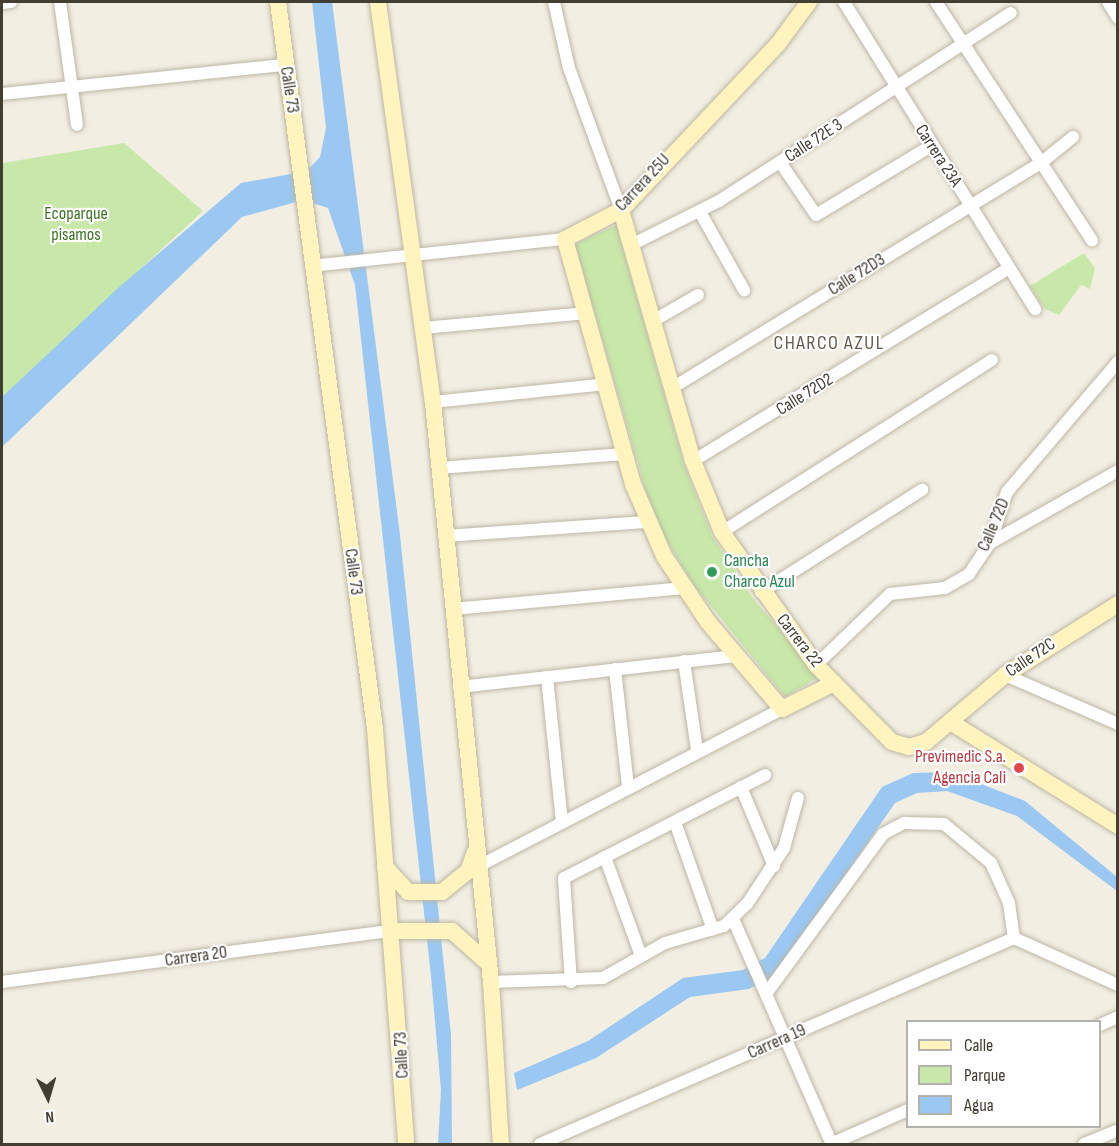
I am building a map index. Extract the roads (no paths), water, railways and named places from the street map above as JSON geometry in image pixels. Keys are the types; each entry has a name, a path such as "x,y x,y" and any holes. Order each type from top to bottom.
{"main road":[{"name":"Calle 73","path":"278,2 299,155 311,266 375,729 383,863 391,931 406,1144"},
{"path":"378,2 406,256 423,328 433,402 453,609 473,863 491,982 501,1144"},
{"name":"Carrera 25U","path":"565,239 621,210 778,44 809,2"},
{"name":"Carrera 22","path":"621,210 693,461 722,532 761,592 816,664 901,746 918,746 952,723"},
{"path":"565,239 624,454 646,522 684,588 736,656 782,709 834,683"},
{"name":"Calle 72C","path":"952,723 1005,675 1115,608"},
{"path":"952,723 1118,826"},
{"path":"383,863 396,884 408,892 442,892 473,863"},
{"path":"391,931 415,929 452,931 473,946 489,964"}],"street":[{"path":"2,3 11,2"},
{"path":"60,2 76,125"},
{"path":"554,2 568,68 621,210"},
{"name":"Carrera 23A","path":"844,2 894,89 970,205 1007,269 1035,309"},
{"path":"936,2 965,41 1092,240"},
{"path":"1108,2 1118,18"},
{"name":"Calle 72E 3","path":"631,245 700,212 1011,13"},
{"path":"2,94 285,64"},
{"name":"Calle 72D3","path":"672,388 1042,162 1073,137"},
{"path":"780,162 816,215 931,146"},
{"path":"700,212 744,290"},
{"name":"Carrera 25U","path":"311,266 565,239"},
{"name":"Calle 72D2","path":"693,461 1007,269"},
{"path":"653,321 698,295"},
{"path":"423,328 587,313"},
{"path":"722,532 992,360"},
{"name":"Calle 72D","path":"816,664 890,594 958,584 990,543 1007,492 1118,362"},
{"path":"433,402 606,384"},
{"path":"438,468 624,454"},
{"path":"990,543 1118,471"},
{"path":"761,592 922,490"},
{"path":"445,536 646,522"},
{"path":"453,609 684,588"},
{"path":"459,687 736,656"},
{"path":"684,661 697,750"},
{"path":"615,669 628,787"},
{"path":"1005,675 1118,724"},
{"path":"547,677 562,822"},
{"path":"473,863 562,822 697,750 782,709"},
{"path":"571,982 564,878 765,775"},
{"path":"741,787 774,866"},
{"path":"491,982 571,982 603,978 641,956 713,930 733,919 774,866 791,833 798,798"},
{"path":"764,991 883,834 904,824 923,820 965,837 991,863 1010,903 1014,938 1118,985"},
{"path":"675,822 713,930"},
{"path":"605,857 641,956"},
{"path":"733,919 748,960 832,1144 906,1111"},
{"name":"Carrera 20","path":"2,982 391,931"},
{"name":"Carrera 19","path":"540,1144 1014,938"},
{"path":"1101,1025 1118,1017"},
{"path":"1084,1144 1118,1130"}],"water":[{"path":"312,2 332,2 400,535 451,1035 452,1144 438,1144 441,1090 431,976 355,285 328,208 303,200 242,217 2,447 2,397 117,289 241,183 307,171 320,157 326,128"},
{"path":"950,772 1025,801 1117,877 1117,891 1017,816 947,791 917,793 895,803 778,973 749,989 690,997 596,1058 517,1090 514,1073 588,1041 683,978 743,970 765,958 882,787 913,773"}],"place":[{"name":"Cancha Charco Azul","path":"712,572"},
{"name":"Previmedic S.a. Agencia Cali","path":"1019,768"}],"district":[{"name":"CHARCO AZUL","path":"829,343"}],"park label":[{"name":"Ecoparque pisamos","path":"76,225"}]}
